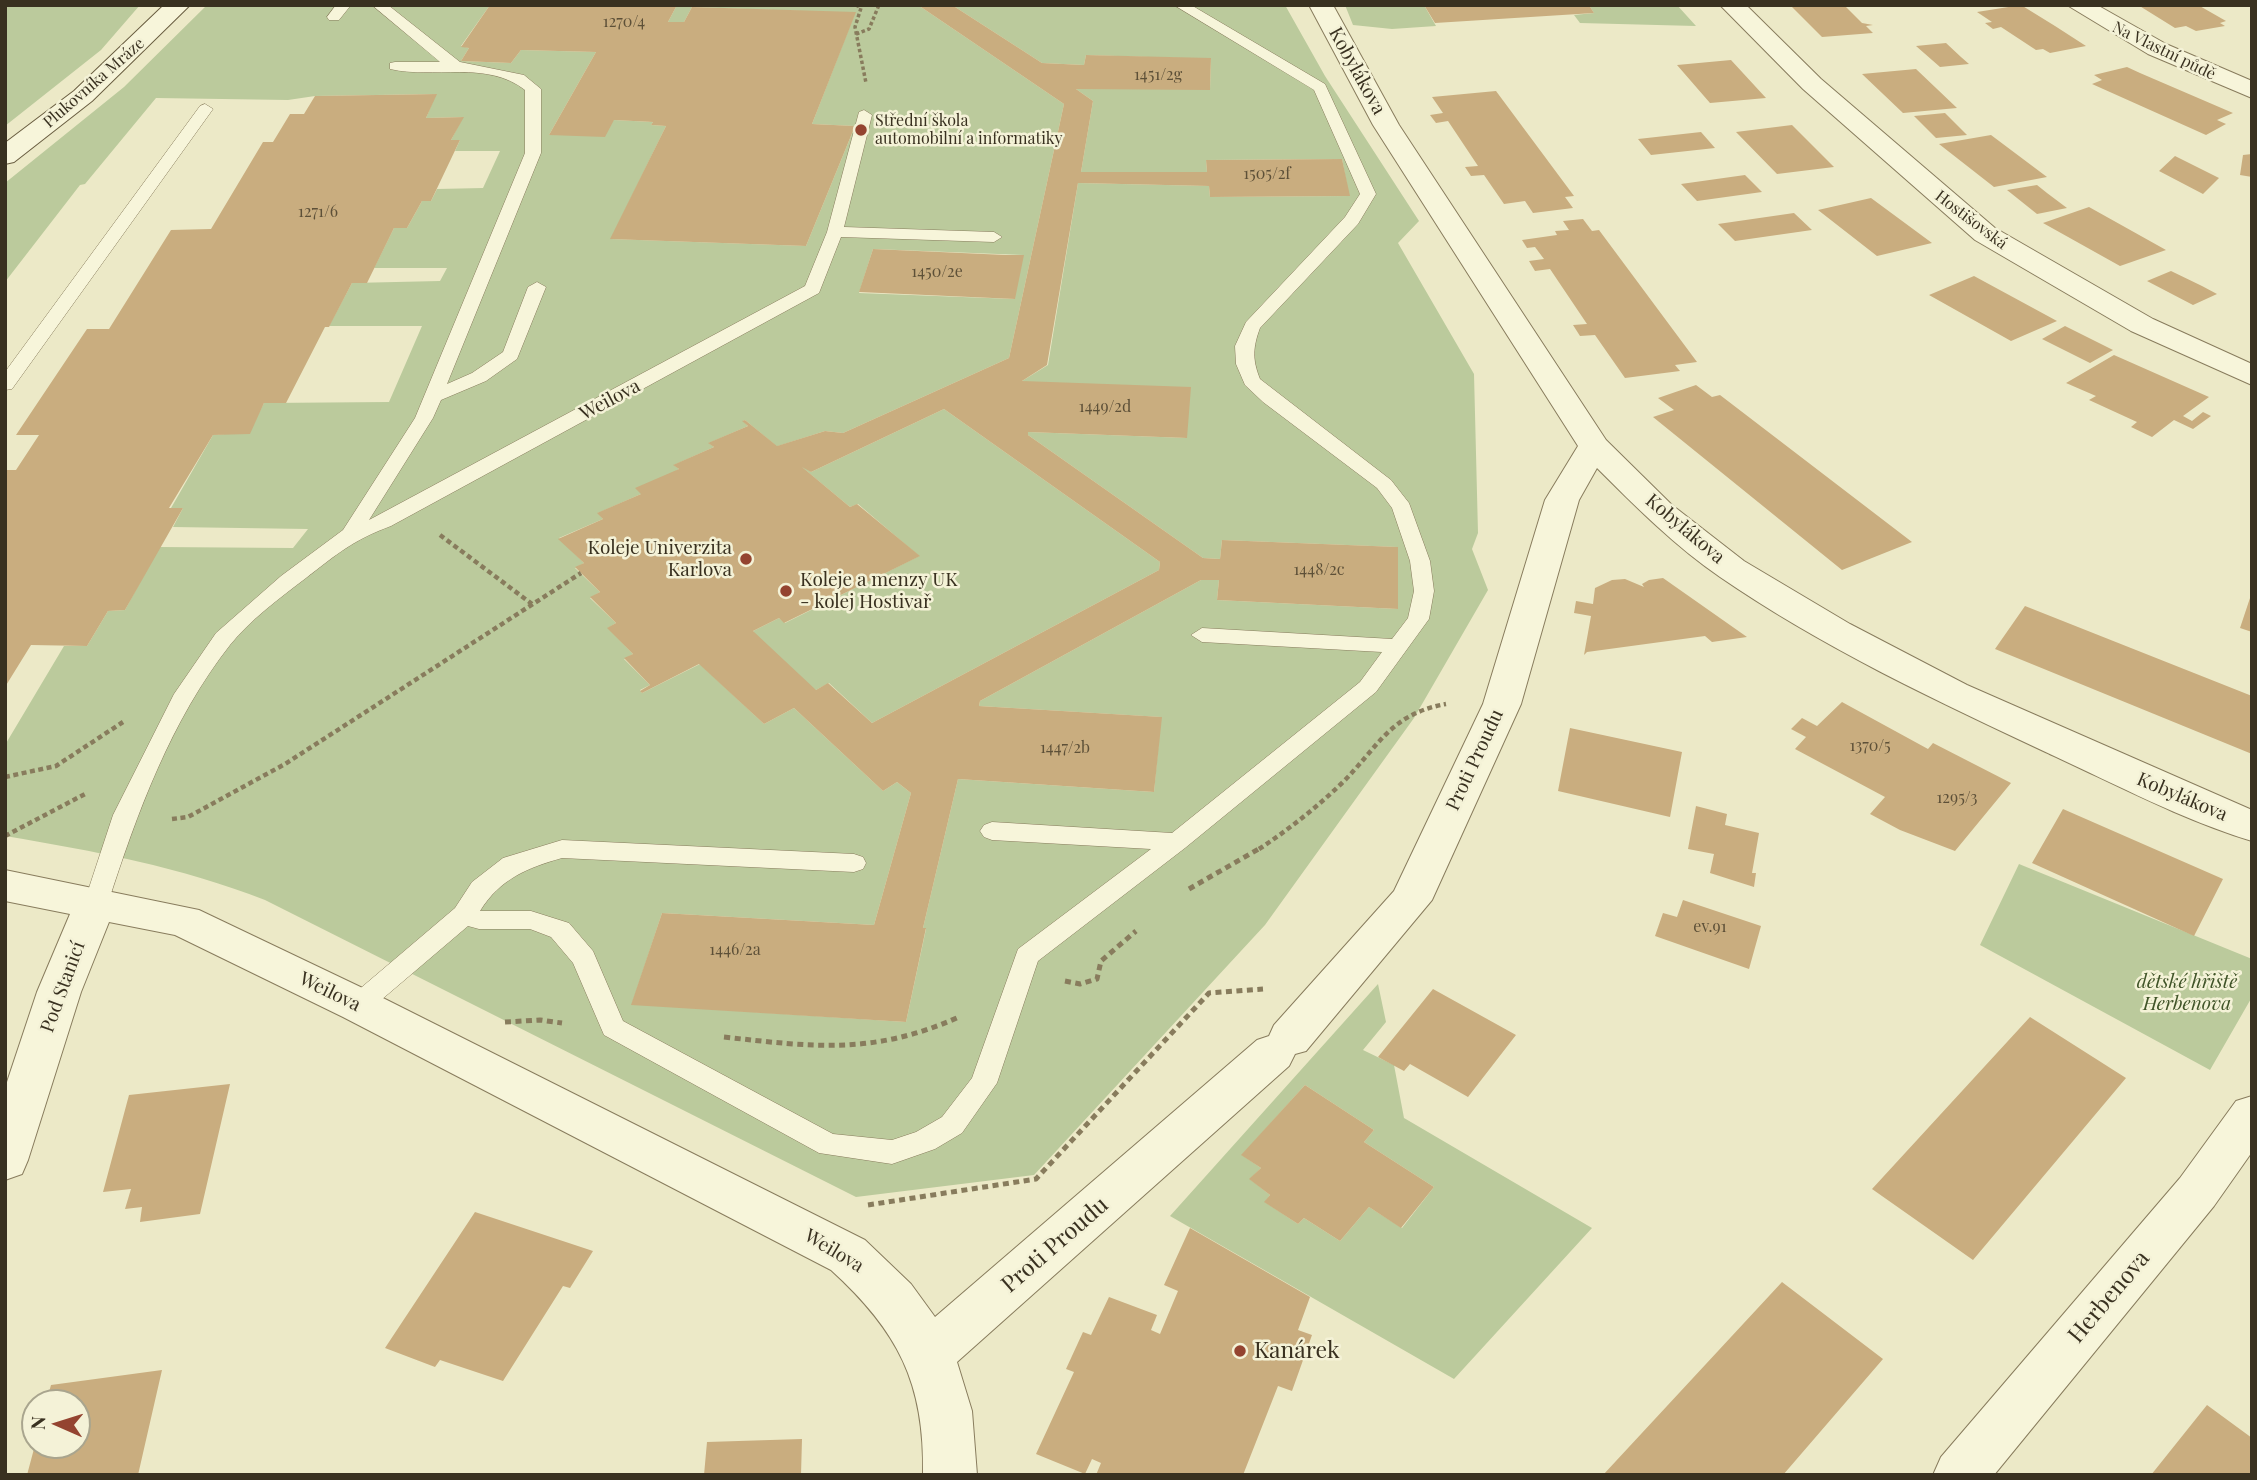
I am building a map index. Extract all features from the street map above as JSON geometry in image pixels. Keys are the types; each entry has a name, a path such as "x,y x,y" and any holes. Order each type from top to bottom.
{"street":[{"name":"Plukovníka Mráze","path":"5,156 83,96 178,5"},
{"name":"Kobylákova","path":"1321,5 1386,125 1600,453 1660,512 1732,569 1837,632 1954,694 2050,739 2252,826"},
{"name":"Hostišovská","path":"1732,5 1812,84 1985,234 2142,325 2252,376"},
{"name":"Na Vlastní půdě","path":"2079,5 2180,61 2252,90"},
{"name":"Proti Proudu","path":"929,1354 1282,1046 1411,900 1503,699 1562,499 1600,453"},
{"path":"5,885 96,903"},
{"name":"Weilova","path":"96,903 184,921 358,1005 848,1255 892,1295 913,1323 929,1354"},
{"name":"Pod Stanicí","path":"5,1160 59,992 96,903"},
{"name":"Herbenova","path":"1960,1475 2197,1192 2252,1115"},
{"path":"929,1354 940,1382 947,1413 950,1475"}],"lane":[{"path":"379,5 455,66"},
{"path":"464,915 479,920 531,920 560,930 584,958 613,1028 829,1145 892,1152 925,1141 952,1125 984,1083 1027,956 1177,842 1368,687 1418,619 1424,591 1420,561 1402,507 1384,484 1270,398 1252,381 1245,364 1244,346 1252,326 1352,220 1368,194 1320,87 1181,5"},
{"path":"395,66 455,66 519,78 533,89"},
{"name":"Weilova","path":"350,534 435,396 533,153 533,89"},
{"path":"5,385 205,109"},
{"name":"Weilova","path":"96,903 122,825 182,699 224,638 288,581 350,534 384,522 813,289 835,232 864,115"},
{"path":"835,232 994,237"},
{"path":"435,396 479,377 512,355 537,287"},
{"path":"1202,635 1396,646"},
{"path":"992,831 1177,842"},
{"path":"358,1005 464,915 481,888 512,864 562,849 854,863"}],"path":[{"path":"856,5 861,8 855,27 868,94"},
{"path":"856,34 869,29 879,5"},
{"path":"403,510 485,566 532,604"},
{"path":"122,825 188,817 285,764 581,573"},
{"path":"1185,891 1232,868 1289,828 1347,779 1384,732 1421,706 1503,699"},
{"path":"5,777 56,766 111,728 132,718"},
{"path":"5,836 94,789"},
{"path":"713,1035 771,1044 859,1043 924,1033 1013,994 1054,980 1080,984 1097,979 1101,961 1140,927"},
{"path":"860,1206 1036,1179 1209,993 1337,984"},
{"path":"492,1023 540,1020 613,1028"}],"green space":[{"path":"5,5 140,5 101,50 5,126"},
{"name":"Koleje a menzy UK - kolej Hostivař","path":"207,5 490,5 461,46 469,48 461,61 511,63 521,50 596,52 549,135 614,120 653,122 651,125 666,126 611,239 806,246 855,126 812,124 855,13 692,7 684,22 668,22 677,5 918,5 1064,104 1009,358 843,433 825,431 778,446 811,472 944,409 1160,562 1159,570 872,723 829,683 816,690 700,664 764,724 794,708 883,791 897,782 911,793 874,925 662,913 632,1004 906,1022 926,929 923,928 958,779 1154,792 1161,717 979,706 980,701 1201,580 1219,580 1217,600 1398,609 1397,547 1222,540 1220,559 1203,558 1028,435 1028,432 1187,438 1022,381 1048,365 1078,183 1209,186 1210,197 1349,196 1342,159 1206,160 1207,172 1081,172 1093,101 1076,89 1210,89 1211,59 1086,55 1084,65 1042,63 952,5 1285,5 1325,76 1419,221 1398,243 1474,374 1478,533 1472,549 1488,590 1414,718 1265,925 1034,1175 856,1197 265,900 169,869 5,836 5,745 64,646 87,646 108,611 125,610 159,547 293,548 308,529 173,527 183,508 171,508 213,435 249,432 264,403 389,402 422,326 329,326 352,283 440,281 447,268 374,268 394,228 407,228 422,201 431,201 437,189 483,188 500,151 455,151 460,140 451,140 463,117 426,118 436,94 315,96 288,100 156,98 85,184 80,185 5,282 5,183 124,87","holes":["873,249 1023,255 1014,299 859,293","743,421 850,507 858,504 919,556 785,623 779,618 753,631 756,636 642,693 640,690 650,685 624,659 633,654 608,628 616,623 590,598 600,592 575,568 584,563 559,538 603,519 598,513 641,494 679,469 674,465 714,447 709,443 748,426"]},
{"path":"1345,5 1424,5 1436,26 1392,29 1353,25"},
{"path":"1589,5 1677,5 1696,26 1580,23 1574,15 1594,13"},
{"name":"dětské hřiště Herbenova","path":"2019,864 2252,959 2252,997 2210,1070 1980,945"},
{"path":"1378,984 1386,1022 1363,1050 1394,1065 1404,1118 1592,1228 1454,1379 1170,1216","holes":["1305,1085 1374,1130 1364,1142 1434,1187 1402,1228 1369,1207 1340,1241 1304,1218 1298,1224 1265,1202 1270,1195 1250,1179 1261,1168 1242,1155"]}],"building":[{"path":"490,5 677,5 668,22 684,22 692,7 856,12 812,124 855,126 806,246 610,239 666,126 651,125 653,122 614,120 605,137 549,135 596,52 521,50 511,63 461,61 469,48 461,47"},
{"path":"918,5 952,5 1042,63 1084,65 1086,55 1211,58 1210,90 1076,89 1093,101 1081,172 1207,172 1206,160 1342,159 1350,196 1210,197 1209,186 1078,183 1047,365 1022,381 1191,387 1187,438 1028,432 1028,435 1203,558 1220,559 1222,540 1398,547 1398,609 1217,600 1219,580 1201,580 980,701 979,706 1162,717 1154,792 958,779 923,928 926,928 906,1022 631,1005 662,913 874,925 911,793 897,782 883,791 794,708 764,724 699,664 642,693 640,691 650,685 624,658 633,654 607,628 616,623 590,597 600,592 575,567 584,563 558,539 603,519 597,513 641,494 635,488 679,469 673,465 714,447 708,443 748,426 742,421 745,420 777,446 825,431 843,433 1009,358 1064,104","holes":["944,409 1160,562 1159,570 872,723 828,683 816,690 753,631 779,618 784,623 920,556 857,504 850,507 802,467 811,472"]},
{"path":"1424,5 1589,5 1594,13 1435,23"},
{"path":"1790,5 1844,5 1862,23 1873,25 1866,26 1873,33 1822,37"},
{"path":"2021,5 2086,46 2050,53 2043,49 2036,50 2001,27 1993,29 1985,23 1992,22 1977,12"},
{"path":"2138,5 2198,5 2226,21 2220,23 2225,26 2196,31 2186,26 2175,28"},
{"path":"1946,43 1969,64 1940,67 1916,46"},
{"path":"1731,60 1766,98 1710,103 1677,65"},
{"path":"2127,67 2233,113 2217,120 2226,124 2206,135 2092,84 2102,80 2094,75"},
{"path":"1916,69 1957,108 1903,113 1862,74"},
{"path":"1496,91 1574,196 1565,197 1573,208 1533,213 1525,201 1504,204 1484,175 1471,176 1465,167 1478,166 1448,121 1436,123 1430,115 1443,113 1432,97"},
{"path":"437,94 426,118 464,117 451,140 460,140 431,201 422,201 407,228 394,228 367,283 352,283 329,327 325,327 286,403 264,403 250,434 213,435 169,508 183,508 125,610 108,611 87,646 31,645 5,687 5,470 16,470 39,435 16,435 87,329 109,329 171,230 211,229 263,142 273,142 290,114 304,114 315,96"},
{"path":"1945,113 1967,135 1936,138 1914,116"},
{"path":"1792,125 1834,167 1777,174 1736,132"},
{"path":"1701,132 1715,148 1651,155 1638,139"},
{"path":"1991,135 2047,177 1994,187 1939,144"},
{"path":"2252,154 2252,177 2240,175 2243,155"},
{"path":"2175,156 2219,178 2203,194 2159,171"},
{"path":"1745,175 1762,192 1697,201 1681,184"},
{"path":"2037,185 2067,208 2037,214 2007,190"},
{"path":"1871,198 1932,243 1877,256 1818,210"},
{"path":"2089,207 2166,250 2120,266 2043,223"},
{"path":"1794,213 1812,230 1735,241 1718,224"},
{"path":"1583,219 1592,231 1599,230 1697,362 1675,365 1680,371 1625,378 1595,335 1580,336 1573,325 1587,324 1550,269 1535,271 1529,261 1544,259 1535,247 1527,248 1522,240 1557,235 1555,231 1569,230 1563,221"},
{"path":"873,249 1024,255 1015,299 859,292"},
{"path":"2171,271 2217,294 2193,305 2147,281"},
{"path":"1974,276 2057,321 2011,341 1929,295"},
{"path":"2065,326 2113,350 2090,363 2042,339"},
{"path":"2114,355 2209,397 2183,416 2192,421 2203,412 2211,416 2193,429 2174,420 2152,437 2131,427 2137,422 2089,400 2096,396 2066,383"},
{"path":"1696,385 1712,397 1720,395 1912,542 1842,570 1653,417 1674,410 1658,398"},
{"path":"1663,578 1747,637 1712,642 1705,636 1587,652 1584,655 1591,616 1574,613 1576,601 1593,604 1595,588 1612,580 1625,579 1644,587 1642,584 1649,580"},
{"path":"2252,595 2252,632 2240,628"},
{"path":"2025,606 2252,696 2252,754 1995,649"},
{"path":"1842,702 1928,749 1933,743 2011,783 1955,851 1900,830 1870,814 1885,797 1795,749 1806,737 1791,729 1802,718 1817,726"},
{"path":"1570,728 1682,752 1670,817 1558,791"},
{"path":"1696,806 1727,814 1725,825 1759,833 1752,873 1756,873 1754,887 1710,873 1714,854 1688,849"},
{"path":"2063,809 2223,879 2194,936 2032,863"},
{"path":"1683,900 1761,926 1749,969 1655,936 1663,913 1677,917"},
{"path":"1433,989 1516,1035 1468,1097 1410,1064 1404,1071 1378,1057"},
{"path":"2030,1017 2126,1078 1973,1260 1872,1189"},
{"path":"230,1084 200,1214 140,1222 142,1207 125,1209 131,1189 103,1192 129,1095"},
{"path":"1305,1085 1374,1130 1364,1142 1434,1187 1401,1228 1369,1207 1340,1241 1304,1218 1298,1224 1264,1202 1270,1195 1249,1179 1261,1168 1241,1155"},
{"path":"475,1212 593,1251 570,1288 563,1286 503,1381 440,1360 435,1367 385,1348"},
{"path":"1190,1228 1310,1297 1298,1330 1312,1335 1292,1391 1278,1386 1243,1475 1096,1475 1101,1463 1092,1459 1085,1474 1036,1454 1074,1372 1066,1369 1083,1332 1091,1335 1109,1297 1157,1315 1151,1330 1160,1334 1178,1291 1164,1285"},
{"path":"1782,1282 1883,1359 1783,1475 1603,1475"},
{"path":"162,1370 138,1475 27,1475 31,1459 91,1459 91,1389 50,1389 51,1385"},
{"path":"2207,1405 2252,1438 2252,1475 2151,1475"},
{"path":"802,1439 801,1475 704,1475 707,1442"}],"place":[{"name":"Střední škola automobilní a informatiky","path":"861,130"},
{"name":"Koleje Univerzita Karlova","path":"746,559"},
{"name":"Koleje a menzy UK - kolej Hostivař","path":"786,591"},
{"name":"Kanárek","path":"1240,1351"}]}
